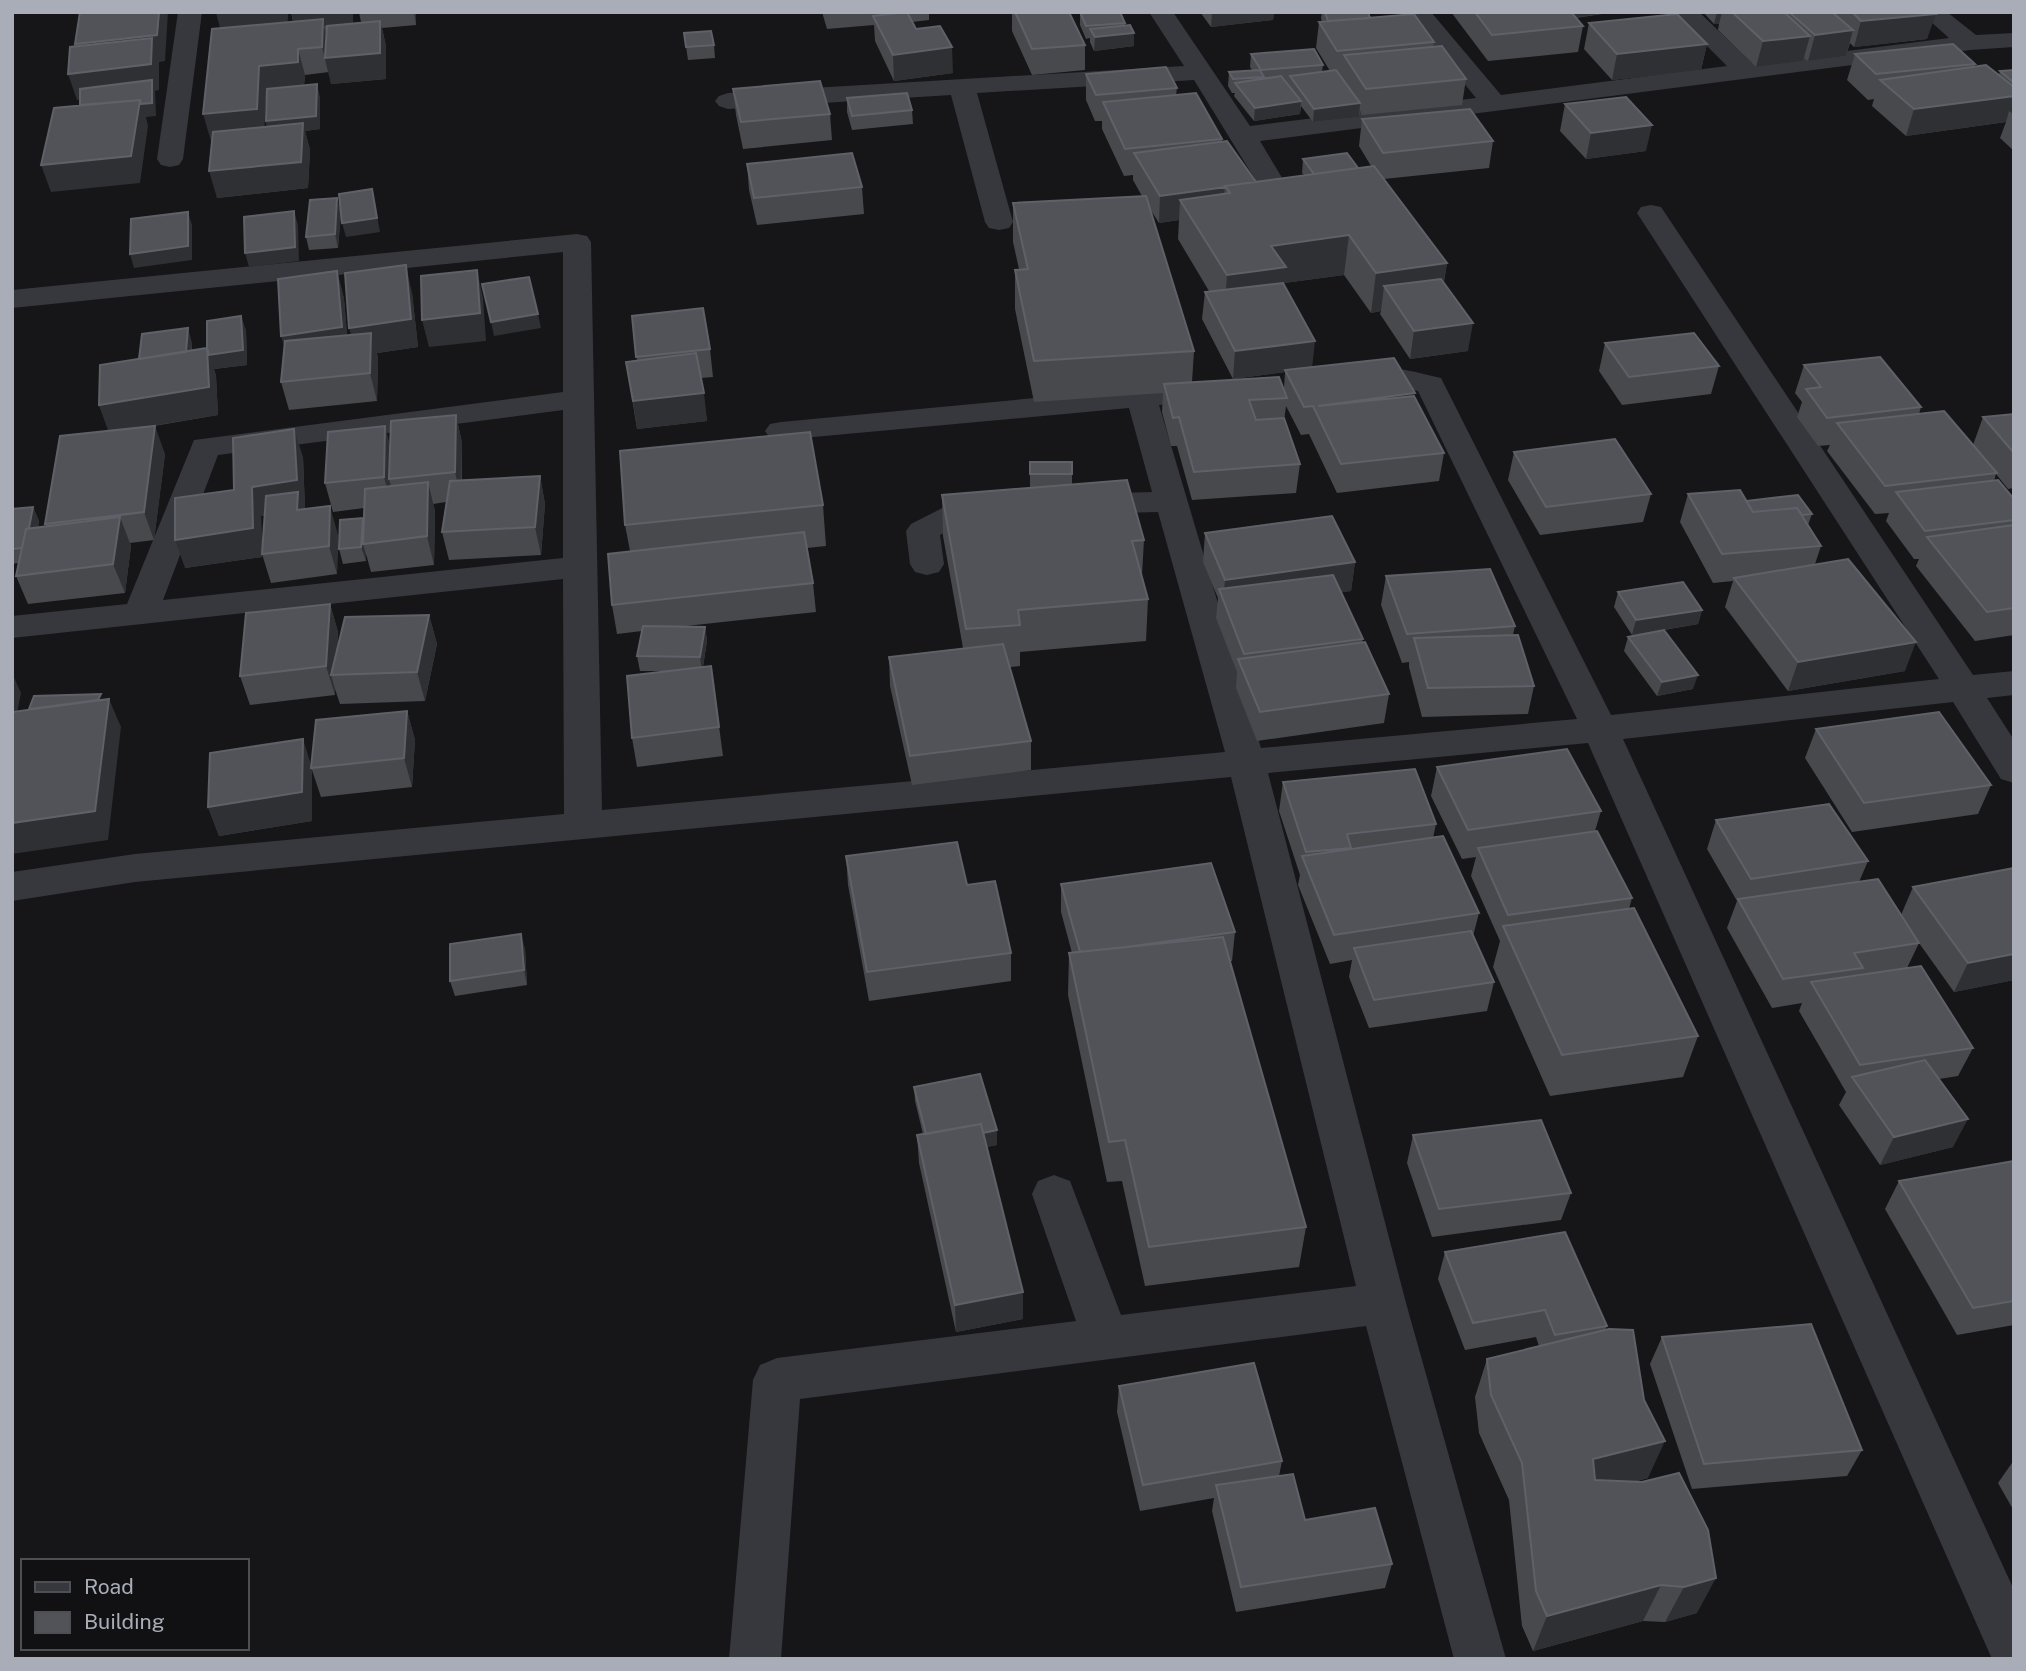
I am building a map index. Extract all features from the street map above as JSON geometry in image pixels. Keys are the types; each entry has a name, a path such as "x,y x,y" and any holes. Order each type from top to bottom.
{"street":[{"path":"170,159 190,12"},
{"path":"1161,12 1243,135 1276,191"},
{"path":"1418,12 1494,103"},
{"path":"1685,12 1746,71"},
{"path":"1932,12 1970,43"},
{"path":"1243,135 1970,43 2014,40"},
{"path":"728,101 1202,72"},
{"path":"962,87 999,222"},
{"path":"1651,213 2014,770"},
{"path":"12,299 577,242 583,825"},
{"path":"1332,379 1386,374 1430,385 1600,729 2014,1649"},
{"path":"781,431 1250,387"},
{"path":"1141,397 1246,761 1383,1303 1480,1659"},
{"path":"141,613 205,447 579,399"},
{"path":"927,564 923,531 970,507 1171,502"},
{"path":"12,627 580,567"},
{"path":"12,887 135,868 1600,729 2014,683"},
{"path":"1054,1194 1106,1338"},
{"path":"755,1659 777,1380 1383,1303"}],"building":[{"path":"80,12 159,12 157,35 75,44"},
{"path":"907,12 916,29 940,26 952,47 893,55 873,16"},
{"path":"1015,12 1069,12 1085,45 1032,49"},
{"path":"1080,12 1120,12 1125,23 1086,26"},
{"path":"1325,12 1368,12 1370,18 1328,21"},
{"path":"1475,12 1571,12 1583,26 1492,35"},
{"path":"1732,12 1784,12 1810,36 1763,41"},
{"path":"1789,12 1832,12 1853,30 1815,35"},
{"path":"1852,12 1934,12 1936,14 1861,21"},
{"path":"1414,14 1434,42 1337,51 1319,22"},
{"path":"1677,14 1707,44 1617,54 1589,23"},
{"path":"323,19 322,47 298,49 298,62 259,66 257,109 203,114 212,29"},
{"path":"380,21 380,53 325,58 327,26"},
{"path":"1130,25 1134,33 1095,37 1090,29"},
{"path":"711,31 714,45 686,47 684,33"},
{"path":"152,38 151,64 68,74 70,47"},
{"path":"1953,44 1975,64 1876,74 1855,54"},
{"path":"1442,46 1466,79 1366,89 1344,55"},
{"path":"1314,49 1323,65 1261,70 1251,54"},
{"path":"1986,65 2014,87 2014,96 1914,109 1880,80"},
{"path":"1166,67 1177,88 1096,95 1086,74"},
{"path":"1260,70 1264,77 1233,79 1229,72"},
{"path":"1336,70 1360,103 1314,109 1290,76"},
{"path":"2014,70 2014,83 2000,71"},
{"path":"1281,76 1301,101 1255,108 1235,83"},
{"path":"152,80 152,103 141,104 140,100 80,105 80,89"},
{"path":"820,81 830,114 741,122 733,89"},
{"path":"317,84 316,116 266,121 267,89"},
{"path":"907,93 912,110 852,116 847,98"},
{"path":"1196,93 1222,139 1125,149 1103,102"},
{"path":"1626,97 1652,125 1591,133 1565,104"},
{"path":"140,100 131,156 41,165 54,108"},
{"path":"1470,109 1493,141 1383,153 1362,119"},
{"path":"303,123 301,162 209,171 213,132"},
{"path":"1227,141 1256,182 1160,196 1134,153"},
{"path":"852,153 862,187 754,198 747,164"},
{"path":"1347,153 1358,168 1314,174 1303,159"},
{"path":"1374,166 1447,263 1376,273 1349,235 1271,246 1286,267 1227,275 1180,200 1230,193 1225,186"},
{"path":"372,189 377,218 342,223 339,194"},
{"path":"1146,196 1194,351 1034,361 1015,270 1028,269 1013,203"},
{"path":"337,198 335,234 306,237 310,200"},
{"path":"294,211 295,247 245,253 244,217"},
{"path":"188,212 188,246 130,254 131,219"},
{"path":"406,265 411,319 349,328 345,273"},
{"path":"477,270 480,313 422,320 421,276"},
{"path":"337,271 342,327 281,336 278,279"},
{"path":"529,277 538,314 491,322 482,284"},
{"path":"1441,279 1473,323 1414,331 1384,286"},
{"path":"1283,283 1315,341 1235,351 1205,292"},
{"path":"703,308 710,349 636,357 632,316"},
{"path":"241,316 243,350 209,355 207,321"},
{"path":"188,328 186,352 139,359 142,334"},
{"path":"371,333 370,373 281,382 285,341"},
{"path":"1694,333 1719,366 1629,377 1605,343"},
{"path":"207,348 209,387 99,405 100,365"},
{"path":"696,353 704,393 633,401 626,362"},
{"path":"1880,357 1921,407 1827,418 1806,389 1821,387 1804,365"},
{"path":"1394,358 1415,393 1318,406 1414,396 1444,453 1341,464 1313,406 1304,407 1285,370"},
{"path":"1279,377 1287,398 1249,400 1256,420 1284,418 1300,464 1194,472 1179,417 1173,418 1164,384"},
{"path":"1944,411 1997,473 1885,486 1837,423"},
{"path":"2014,414 2014,453 1983,417"},
{"path":"456,415 455,472 389,479 391,421"},
{"path":"155,426 144,512 45,524 60,436"},
{"path":"385,426 384,477 325,483 328,432"},
{"path":"294,429 297,480 252,487 253,528 175,540 175,498 234,490 233,438"},
{"path":"810,432 823,505 625,525 620,451"},
{"path":"1615,439 1651,494 1546,507 1514,452"},
{"path":"1030,462 1072,462 1072,474 1030,474"},
{"path":"540,476 535,527 442,532 450,481"},
{"path":"1127,480 1144,540 1132,541 1148,599 1018,610 1020,625 966,629 942,495"},
{"path":"1998,480 2014,499 2014,520 1925,531 1896,492"},
{"path":"428,482 427,536 363,544 365,489"},
{"path":"1740,490 1753,512 1797,508 1821,546 1722,554 1688,494"},
{"path":"298,492 297,510 330,506 329,546 262,554 266,496"},
{"path":"1798,495 1812,514 1802,515 1797,508 1753,512 1746,501"},
{"path":"33,507 22,548 12,549 12,509"},
{"path":"1332,516 1355,562 1225,580 1205,533"},
{"path":"120,517 113,564 16,576 26,529"},
{"path":"363,518 361,547 339,549 340,520"},
{"path":"2014,525 2014,608 1987,612 1927,537"},
{"path":"804,532 813,583 612,605 608,554"},
{"path":"1848,559 1916,642 1798,662 1734,578"},
{"path":"1490,569 1515,626 1407,634 1386,576"},
{"path":"1333,575 1363,639 1244,654 1219,589"},
{"path":"1683,582 1702,610 1636,620 1618,592"},
{"path":"330,604 326,666 240,676 246,613"},
{"path":"429,615 417,672 331,675 345,617"},
{"path":"643,626 705,627 700,657 637,656"},
{"path":"1664,630 1698,675 1662,682 1628,637"},
{"path":"1518,635 1534,686 1428,688 1414,638"},
{"path":"1365,642 1389,694 1260,712 1238,659"},
{"path":"1003,644 1031,741 910,756 889,657"},
{"path":"711,666 719,727 632,738 627,676"},
{"path":"101,694 98,700 29,709 34,696"},
{"path":"109,699 95,811 12,823 12,712"},
{"path":"407,711 404,758 311,768 316,720"},
{"path":"1939,712 1991,785 1864,803 1816,729"},
{"path":"303,739 302,792 208,807 210,753"},
{"path":"1567,749 1601,811 1468,830 1437,767"},
{"path":"1415,769 1436,824 1347,834 1351,848 1306,852 1283,782"},
{"path":"1829,804 1868,861 1751,879 1716,820"},
{"path":"1597,831 1632,898 1508,915 1478,848"},
{"path":"1443,836 1479,913 1334,935 1302,856"},
{"path":"957,842 967,885 995,881 1011,953 867,972 846,856"},
{"path":"1211,863 1235,932 1080,952 1061,884"},
{"path":"2014,868 2014,954 1968,963 1913,887"},
{"path":"1878,879 1919,943 1854,953 1863,968 1783,979 1738,899"},
{"path":"1634,908 1698,1036 1562,1055 1503,926"},
{"path":"1471,931 1494,982 1374,1000 1354,948"},
{"path":"521,934 524,970 450,981 450,944"},
{"path":"1223,937 1306,1227 1149,1247 1125,1140 1109,1142 1069,953"},
{"path":"1921,966 1973,1048 1860,1065 1811,982"},
{"path":"1925,1060 1968,1119 1894,1137 1852,1077"},
{"path":"980,1074 997,1130 983,1133 981,1124 926,1134 914,1087"},
{"path":"1541,1120 1571,1193 1439,1209 1413,1135"},
{"path":"981,1124 1023,1292 955,1305 917,1135"},
{"path":"2014,1161 2014,1301 1973,1308 1899,1181"},
{"path":"1565,1232 1607,1326 1555,1335 1545,1310 1473,1323 1445,1252"},
{"path":"1811,1324 1862,1450 1704,1464 1662,1337"},
{"path":"1609,1329 1633,1330 1644,1400 1665,1441 1593,1459 1595,1480 1642,1482 1679,1473 1708,1530 1716,1578 1684,1587 1661,1585 1547,1616 1536,1591 1522,1463 1491,1395 1487,1359"},
{"path":"1254,1363 1282,1461 1143,1485 1119,1386"},
{"path":"1293,1474 1305,1520 1375,1508 1392,1564 1241,1587 1216,1485"}]}
